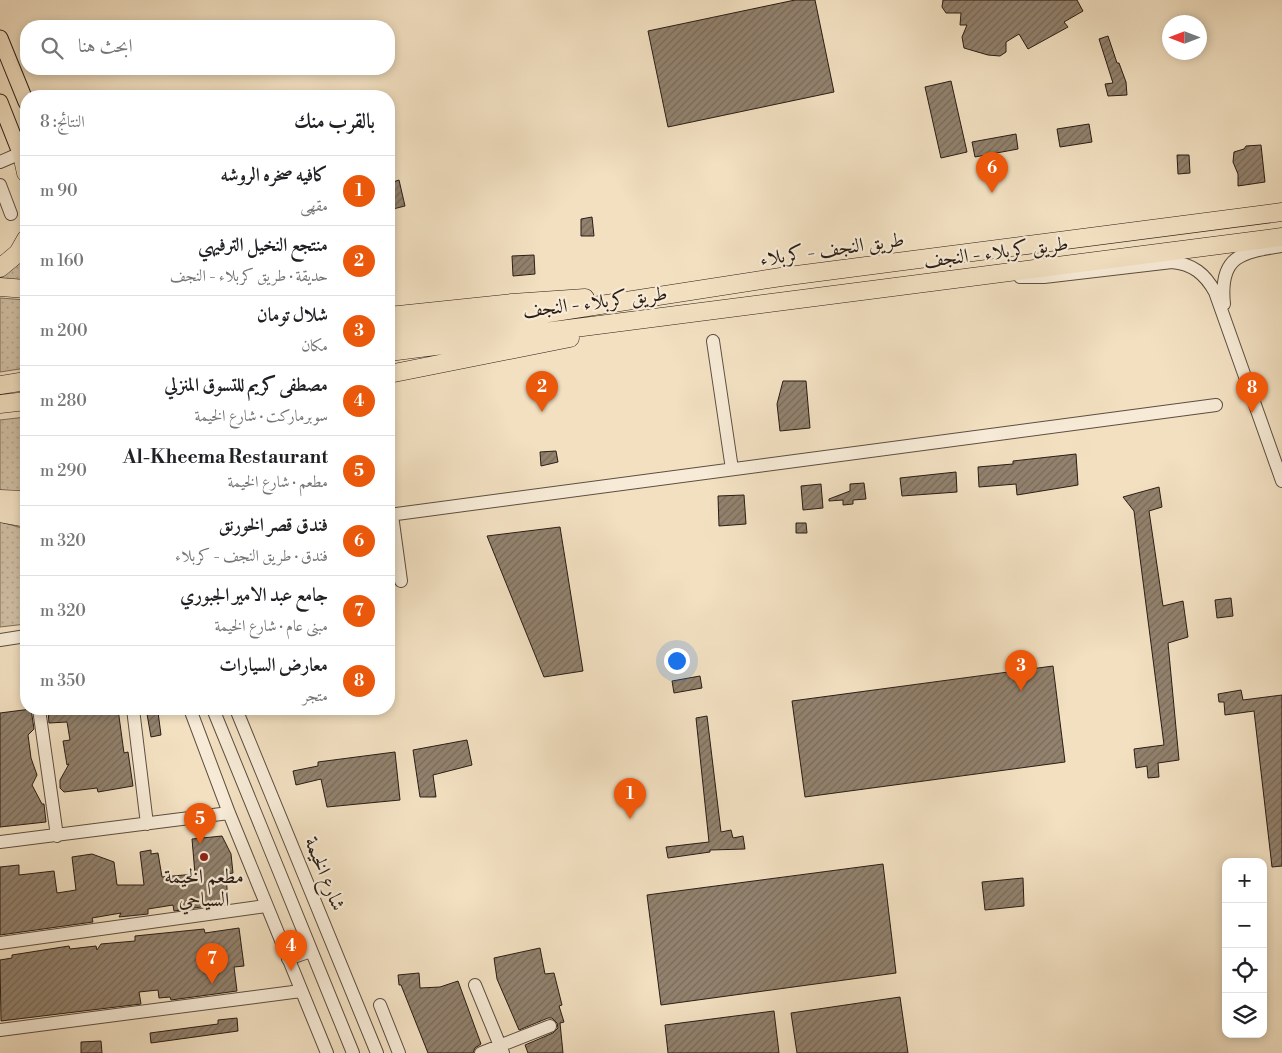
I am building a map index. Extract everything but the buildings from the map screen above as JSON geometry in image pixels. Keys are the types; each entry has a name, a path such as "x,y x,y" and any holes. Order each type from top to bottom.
{"highway":[{"name":"طريق النجف - کربلاء","path":"395,333 523,317 781,277 1282,212"},
{"name":"طريق کربلاء - النجف","path":"395,351 1282,237"},
{"path":"0,268 20,250"},
{"path":"0,287 20,289"},
{"path":"395,315 561,298 668,295"},
{"path":"395,373 547,343 670,316"},
{"path":"2,384 20,382"},
{"path":"0,499 20,500"},
{"path":"0,513 20,517"}],"main road":[{"path":"0,38 21,90"},
{"path":"0,102 20,153"}],"street":[{"path":"0,162 20,163"},
{"path":"0,185 11,214"},
{"path":"1226,321 1223,282 1228,265 1238,256 1249,252 1282,246"},
{"path":"995,275 1044,277 1172,262 1184,263 1202,273 1209,281 1226,321 1282,481"},
{"path":"713,341 732,469"},
{"path":"395,514 1216,406"},
{"path":"395,545 401,581"},
{"path":"0,640 20,637"},
{"path":"40,715 57,836"},
{"path":"134,715 147,824"},
{"path":"192,715 229,814 327,1053"},
{"name":"شارع الخيمة","path":"215,715 353,1053"},
{"name":"شارع الخيمة","path":"238,715 376,1051"},
{"path":"0,842 229,814"},
{"path":"0,942 266,906"},
{"path":"288,959 311,951"},
{"path":"328,992 340,991 349,984"},
{"path":"475,985 502,1049"},
{"path":"0,1030 301,991"},
{"path":"380,1005 399,1053"},
{"path":"481,1053 502,1049 550,1026"},
{"path":"359,1053 376,1051"}],"shaded area":[{"path":"20,262 20,283 0,279"},
{"path":"0,298 20,300 20,369 0,372"},
{"path":"20,418 20,492 0,492 0,420"},
{"path":"0,522 20,527 20,625 0,627"}],"place":[{"name":"فندق قصر الخورنق","path":"992,193"},
{"name":"منتجع النخيل الترفيهي","path":"542,412"},
{"name":"معارض السيارات","path":"1252,413"},
{"name":"شلال تومان","path":"1021,691"},
{"name":"كافيه صخره الروشه","path":"630,819"},
{"name":"Al-Kheema Restaurant","path":"200,844"},
{"name":"مطعم الخيمة السياحي","path":"204,857"},
{"name":"مصطفى كريم للتسوق المنزلي","path":"291,971"},
{"name":"جامع عبد الامير الجبوري","path":"212,984"}]}
